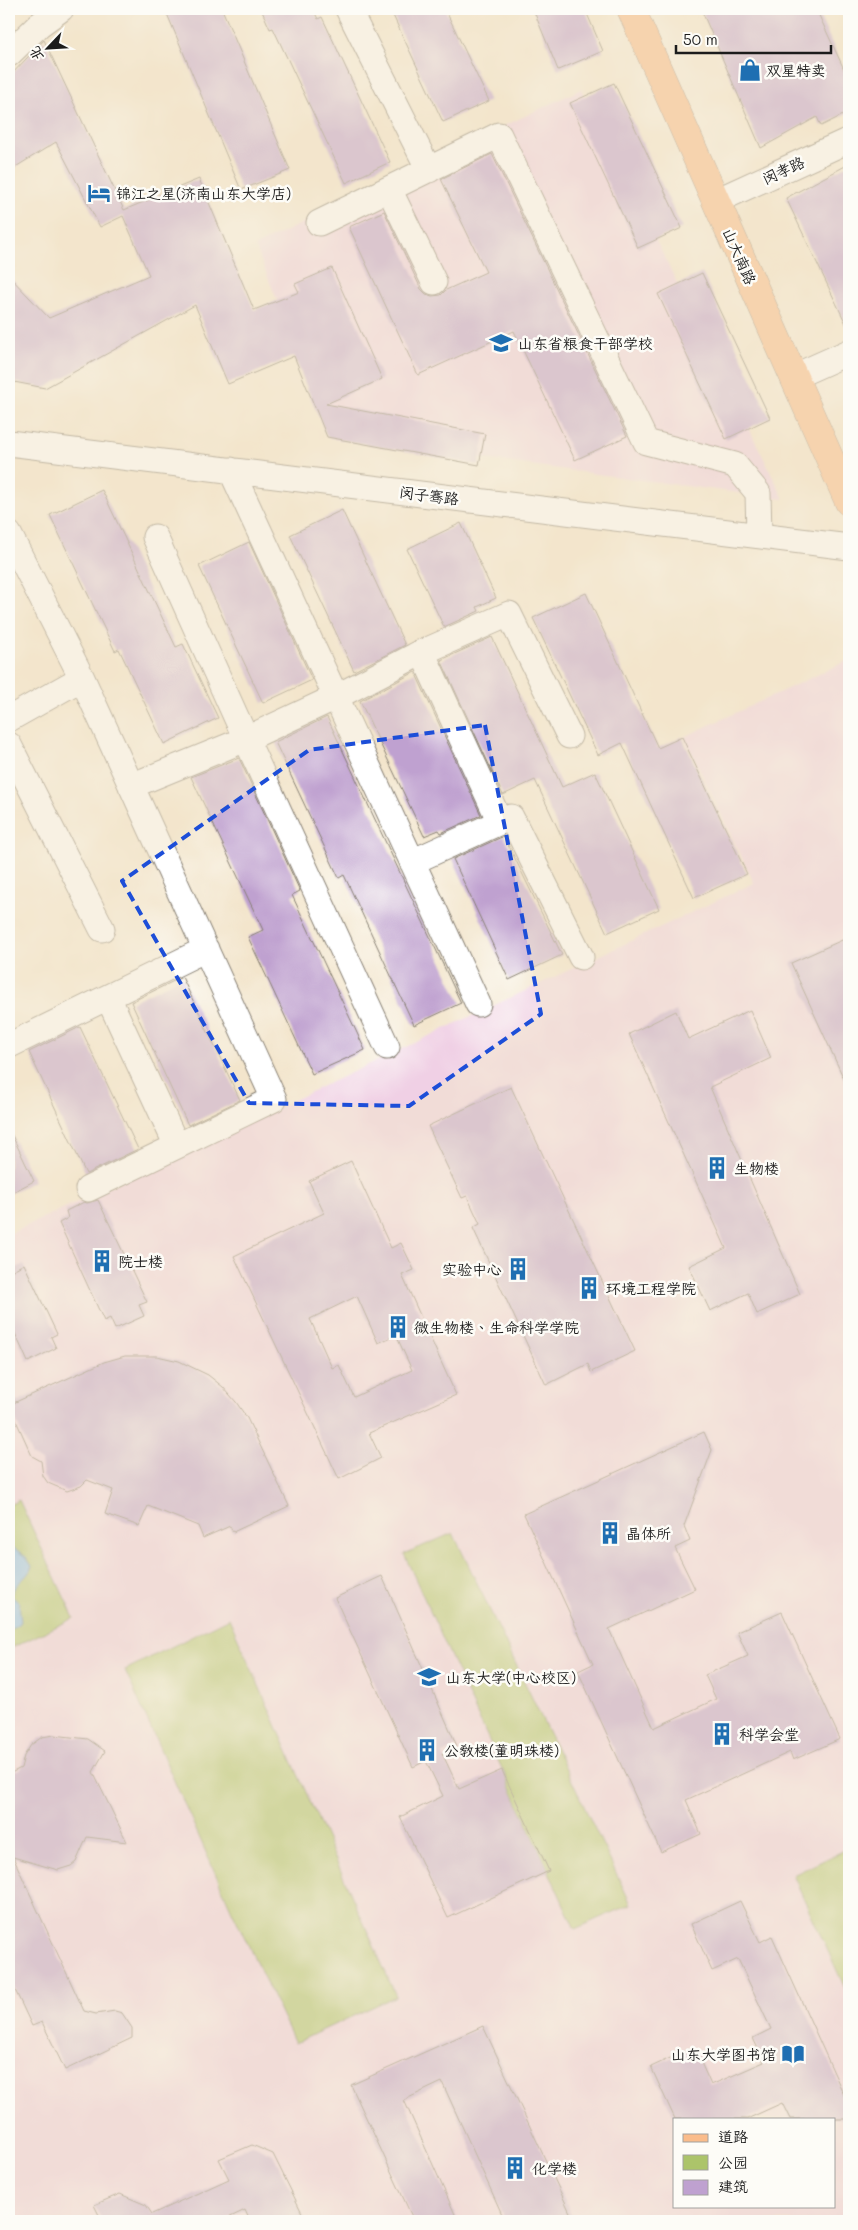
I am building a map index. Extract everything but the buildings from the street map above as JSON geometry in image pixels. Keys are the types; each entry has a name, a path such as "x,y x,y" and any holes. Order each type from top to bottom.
{"main road":[{"name":"山大南路","path":"631,9 849,502"}],"street":[{"path":"9,54 39,25 61,9"},
{"path":"348,9 429,170"},
{"path":"319,223 499,135 646,442 735,466 758,493 759,535"},
{"name":"闵孝路","path":"716,202 849,140"},
{"path":"389,189 434,282"},
{"path":"793,377 849,352"},
{"name":"闵子骞路","path":"9,443 849,547"},
{"path":"231,470 478,1004"},
{"path":"9,534 82,678 274,1099 88,1189"},
{"path":"155,537 387,1047"},
{"path":"416,655 509,614 569,736"},
{"path":"131,786 246,738 336,697 422,652 500,822"},
{"path":"9,719 82,678"},
{"path":"9,745 102,929"},
{"path":"412,862 511,818 581,957"},
{"path":"10,1045 206,949"},
{"path":"108,997 177,1146"}],"highlighted area":[{"path":"485,725 541,1014 409,1106 249,1103 122,881 309,750"}],"shaded area":[{"name":"山东省粮食干部学校","path":"581,89 784,499 334,439 255,246"},
{"name":"山东大学(中心校区)","path":"849,660 849,2221 9,2221 9,1234 754,883 684,737"}],"green space":[{"path":"19,1500 74,1618 9,1649 9,1505"},
{"path":"453,1533 631,1904 575,1929 404,1554"},
{"path":"229,1618 396,1996 295,2043 232,1911 125,1670"},
{"path":"849,1848 849,1997 793,1875"}],"water":[{"path":"9,1544 26,1557 32,1566 11,1595 19,1603 21,1622 9,1630"}],"place":[{"name":"双星特卖","path":"750,70"},
{"name":"锦江之星(济南山东大学店)","path":"99,193"},
{"name":"山东省粮食干部学校","path":"501,343"},
{"name":"生物楼","path":"717,1168"},
{"name":"院士楼","path":"102,1261"},
{"name":"实验中心","path":"518,1269"},
{"name":"环境工程学院","path":"589,1288"},
{"name":"微生物楼、生命科学学院","path":"398,1327"},
{"name":"晶体所","path":"610,1533"},
{"name":"山东大学(中心校区)","path":"429,1677"},
{"name":"科学会堂","path":"722,1734"},
{"name":"公教楼(董明珠楼)","path":"427,1750"},
{"name":"山东大学图书馆","path":"793,2054"},
{"name":"化学楼","path":"515,2168"}]}
